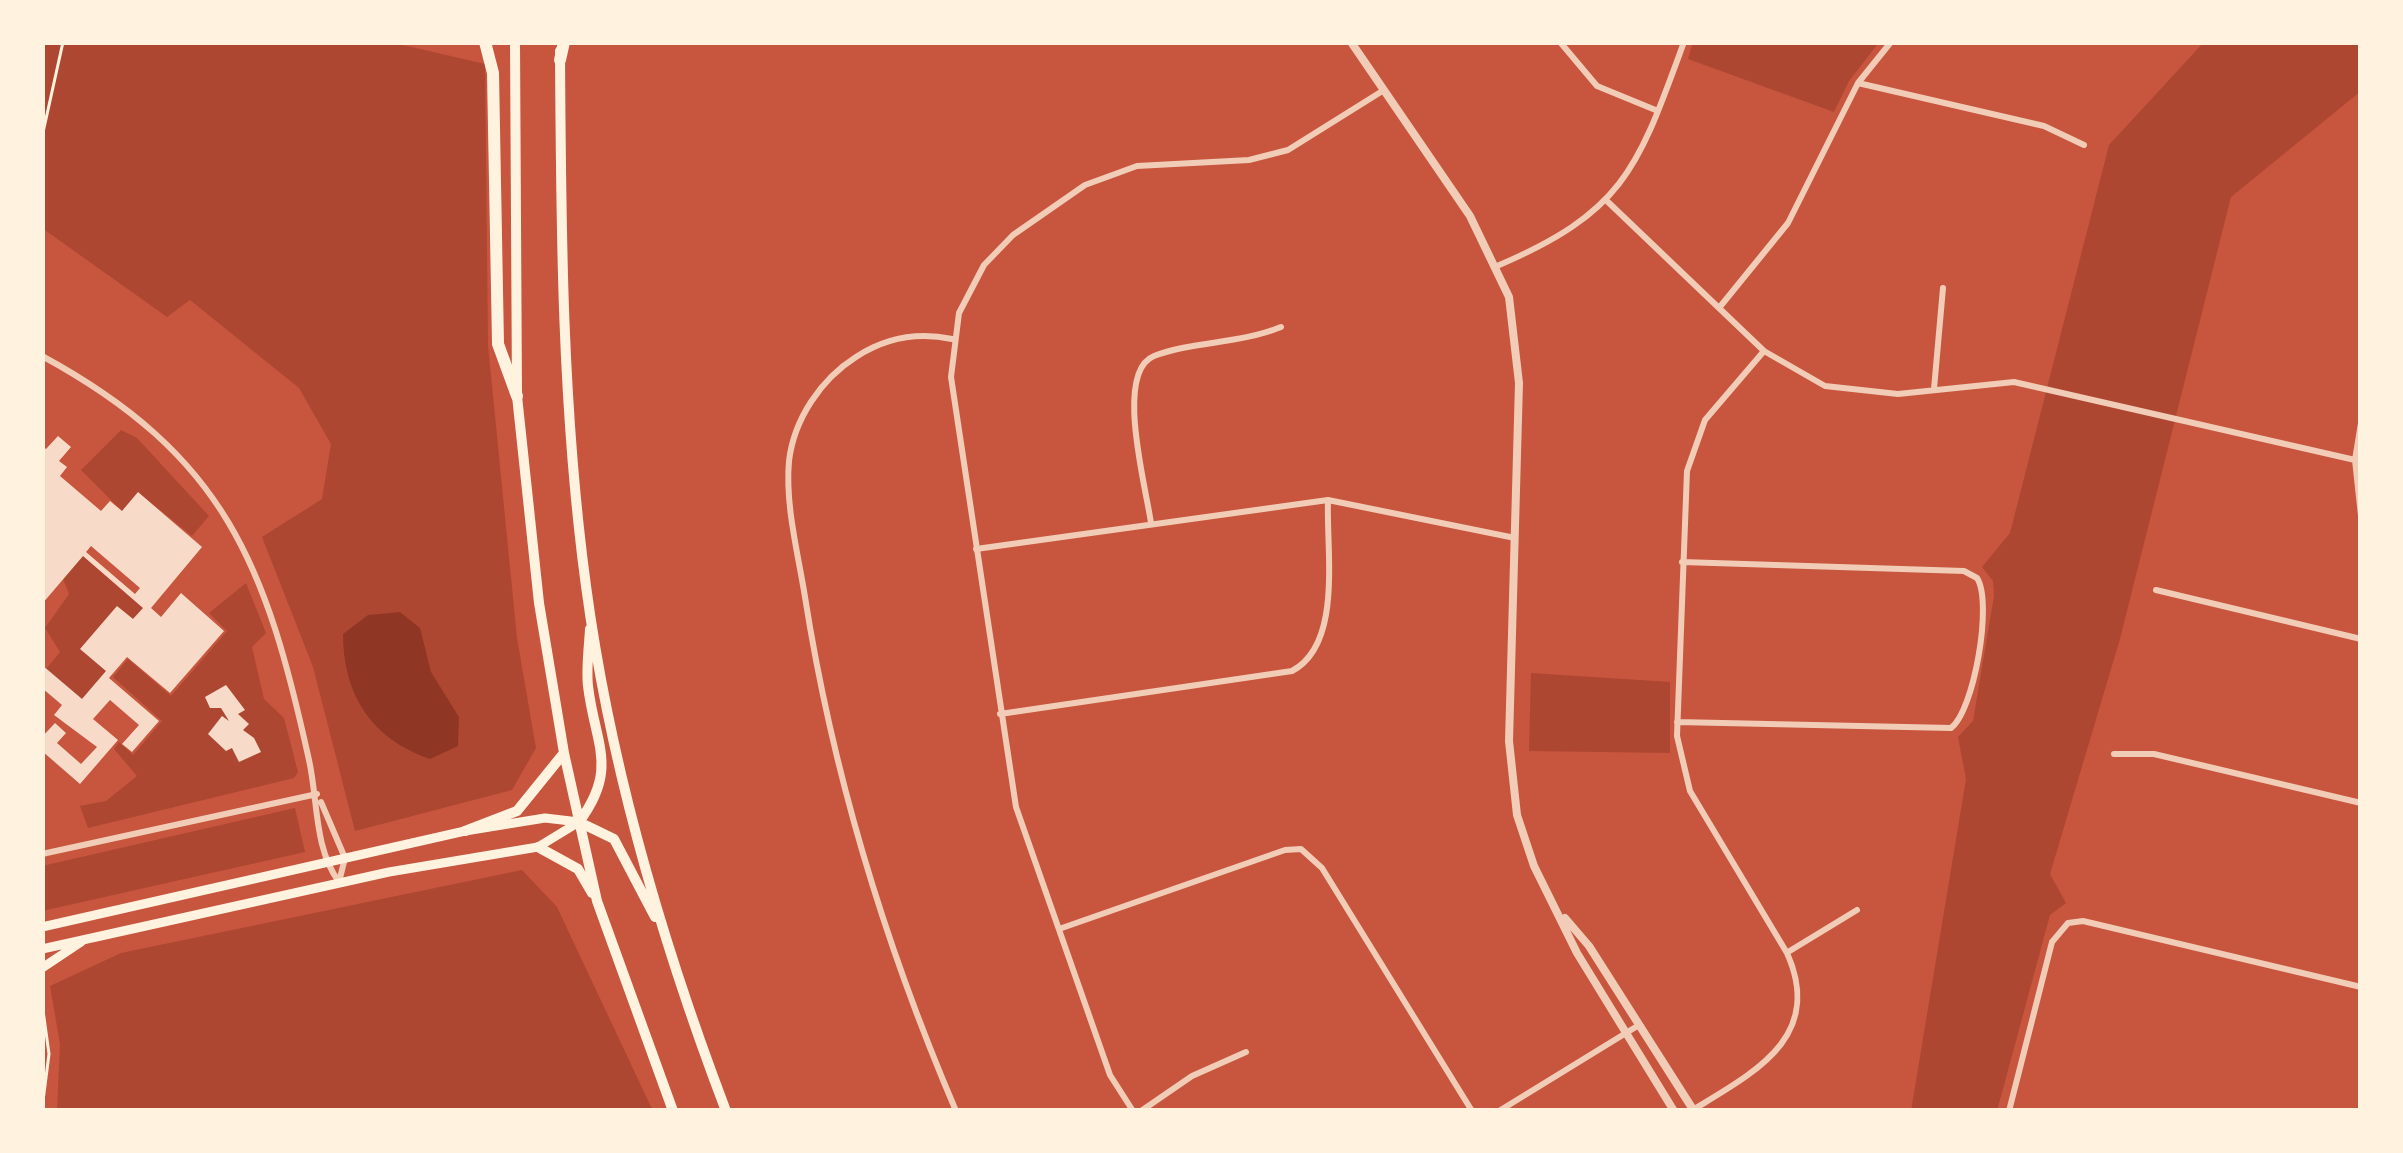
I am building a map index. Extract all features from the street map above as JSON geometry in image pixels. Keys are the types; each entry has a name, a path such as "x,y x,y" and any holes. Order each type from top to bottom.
{"highway":[{"path":"485,42 493,73 498,344 517,396"},
{"path":"560,60 562,42"}],"main road":[{"path":"515,42 517,396 527,514 564,753 597,901 673,1111"},
{"path":"560,60 566,365 591,614 662,931 726,1111"},
{"path":"42,949 339,882 538,847 579,822 598,796 604,769 588,684 591,614"},
{"path":"465,831 517,811 564,753"},
{"path":"42,928 323,862 545,818 579,822 614,839 662,931"},
{"path":"538,847 578,869 597,901"},
{"path":"42,968 85,939"}],"street":[{"path":"1351,42 1498,266 1518,348 1510,778 1521,832 1577,953 1674,1111"},
{"path":"1560,42 1597,86 1658,111"},
{"path":"1498,266 1554,242 1608,202 1639,158 1684,42"},
{"path":"1719,308 1808,192 1858,83 1891,42"},
{"path":"1858,83 2044,127 2084,145"},
{"path":"1246,1052 1192,1076 1137,1111 1110,1076 1016,807 952,377 953,339 970,288 993,254 1085,185 1137,166 1249,160 1288,150 1384,90"},
{"path":"1608,202 1764,351 1798,375 1839,390 1868,394 1999,382 2044,386 2355,460"},
{"path":"1934,389 1942,288"},
{"path":"1151,523 1132,393 1137,370 1161,354 1244,342 1281,327"},
{"path":"953,339 894,340 839,370 800,421 788,481 813,647 846,798 890,944 956,1111"},
{"path":"1561,914 1589,946 1693,1110 1760,1069 1787,1036 1799,988 1787,953 1690,791 1677,722 1685,484 1694,445 1721,397 1764,351"},
{"path":"42,356 138,418 184,464 227,518 270,601 317,794 323,862 339,882"},
{"path":"2361,423 2355,460 2361,516"},
{"path":"976,549 1328,500 1515,538"},
{"path":"1000,714 1292,671 1308,662 1324,630 1328,500"},
{"path":"1677,722 1951,728 1968,706 1985,603 1977,578 1964,571 1682,562"},
{"path":"2156,590 2361,639"},
{"path":"2114,754 2154,754 2361,803"},
{"path":"42,854 317,794"},
{"path":"317,794 346,858 339,882"},
{"path":"1059,928 1285,850 1301,849 1322,868 1472,1111"},
{"path":"1787,953 1857,910"},
{"path":"2009,1111 2052,942 2068,923 2083,920 2361,987"},
{"path":"1499,1111 1639,1024"}],"path":[{"path":"42,137 63,42"},
{"path":"42,1003 50,1054 42,1108"}],"shaded area":[{"path":"42,42 390,42 485,64 488,345 517,638 536,748 512,790 355,831 313,667 262,537 322,499 331,444 299,388 190,300 167,317 42,228"},
{"path":"1693,42 1877,45 1849,81 1834,112 1688,59"},
{"path":"2204,42 2361,42 2361,91 2231,197 2120,639 2050,874 2066,903 2050,915 1997,1111 1911,1111 1966,779 1958,737 1973,721 1994,596 1993,581 1982,567 2010,533 2109,145"},
{"path":"121,430 137,438 209,516 192,536 139,493 122,511 81,470"},
{"path":"83,556 143,608 133,619 117,606 81,649 106,671 82,699 46,669 60,652 45,628 69,594 63,579"},
{"path":"246,583 266,633 252,647 264,699 284,718 298,772 294,778 88,828 80,806 106,801 137,776 114,749 119,742 133,755 162,721 113,677 128,659 171,696 227,631 209,613"},
{"path":"400,612 420,628 431,672 459,717 458,746 430,759 377,726 364,712 348,676 343,634 368,615"},
{"path":"1531,673 1670,682 1670,753 1529,751"},
{"path":"295,808 305,852 42,911 42,866"},
{"path":"522,870 557,907 653,1111 57,1111 60,1044 50,986 121,953"}],"building":[{"path":"58,436 71,447 59,461 67,467 60,476 101,511 110,501 122,511 138,492 202,547 151,608 161,617 181,593 224,631 170,693 127,657 109,678 159,721 132,752 122,744 139,725 110,700 93,719 118,740 80,784 42,751 42,737 55,723 66,733 57,743 81,764 97,747 54,715 62,705 42,688 42,665 82,699 106,671 80,649 117,606 133,619 143,608 83,556 42,604 42,446 46,449","holes":["91,546 140,588 135,594 86,552"]},
{"path":"226,685 245,710 238,714 249,724 243,730 261,752 239,762 232,748 226,751 208,734 222,716 229,721 221,708 210,708 205,697"}]}
